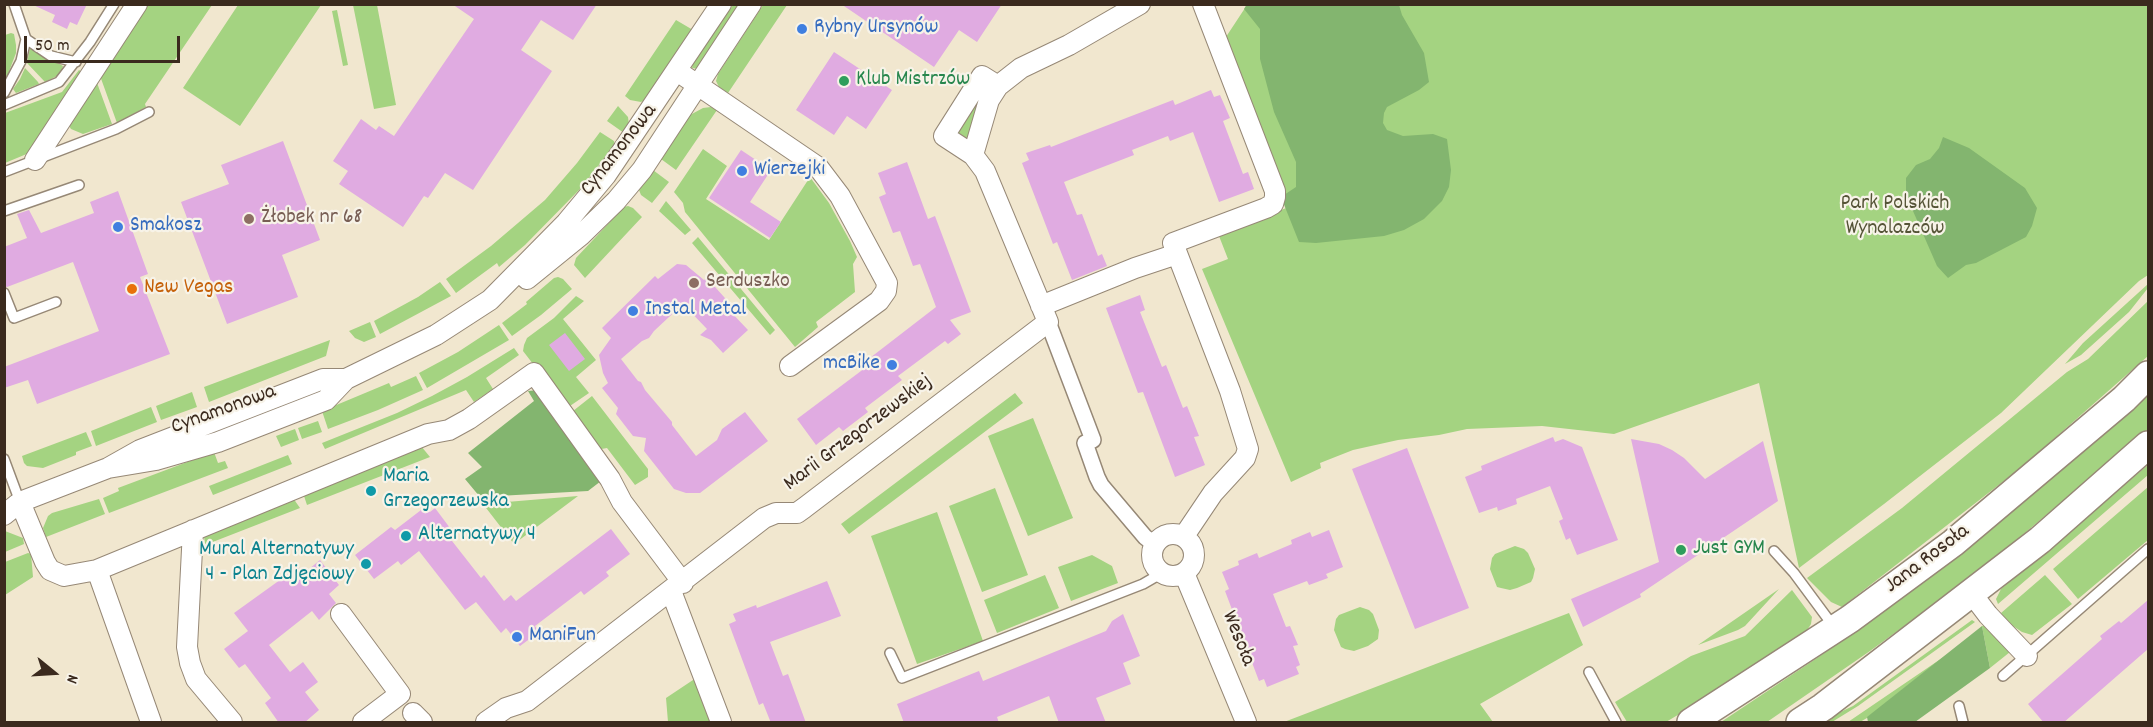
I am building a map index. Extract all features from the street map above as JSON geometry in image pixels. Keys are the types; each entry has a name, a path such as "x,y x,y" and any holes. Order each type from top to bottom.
{"main road":[{"name":"Jana Rosoła","path":"1691,723 1835,629 1953,543 2124,399 2148,375"},
{"path":"1800,723 1824,707 2040,540 2148,445"}],"street":[{"path":"35,160 137,4"},
{"name":"Cynamonowa","path":"4,515 12,502 108,468 140,450 323,379 346,379 436,335 470,314 496,295 509,279 530,262 606,175 721,4"},
{"name":"Cynamonowa","path":"496,295 511,290 535,272 580,236 616,201 650,159 752,4"},
{"path":"973,154 989,100 998,86 1021,68 1069,45 1140,4"},
{"path":"1184,536 1213,493 1245,458 1248,448 1230,392 1173,243 1266,208 1273,204 1275,197 1275,191 1203,4"},
{"path":"676,71 795,151 825,175 840,196 887,283 886,291 879,301 790,366"},
{"path":"998,86 982,76 944,136 973,154 985,171 1045,314 1093,440 1084,443 1097,477 1101,485 1145,537 1154,544"},
{"name":"Marii Grzegorzewskiej","path":"486,723 506,708 527,700 764,518 776,513 797,513 804,508 1045,314 1135,268 1177,254"},
{"path":"12,502 50,570 64,576 97,570 428,434 449,430 469,419 534,373 610,478 621,502 677,587 721,723"},
{"path":"193,530 187,647 190,663 196,679 232,723"},
{"path":"1176,533 1184,536 1191,542 1194,550 1191,567 1184,573 1169,576 1162,573 1152,560 1154,544 1160,537 1167,534 1176,533"},
{"path":"97,570 151,723"},
{"name":"Wesoła","path":"1184,573 1245,723"},
{"path":"1972,594 1988,615 2027,656"},
{"path":"341,614 400,694 363,723"}],"lane":[{"path":"4,93 21,61 26,39 14,4"},
{"path":"4,105 59,82 76,62 114,4"},
{"path":"26,39 51,56 76,62"},
{"path":"4,172 116,129 148,112"},
{"path":"4,211 80,185"},
{"path":"4,293 14,318 56,302"},
{"path":"4,459 12,502"},
{"path":"2003,676 2148,549"},
{"path":"1774,551 1794,573 1835,629"},
{"path":"890,653 902,678 1143,584 1162,573"},
{"path":"1589,672 1616,723"},
{"path":"1959,706 1963,723"}],"green space":[{"path":"1247,4 1399,5 1402,15 1424,53 1429,82 1387,107 1383,123 1387,130 1403,136 1433,134 1447,139 1451,170 1449,187 1442,201 1424,219 1404,230 1384,236 1316,243 1299,242 1281,197 1296,187 1296,162 1274,112 1260,59 1260,29 1244,9"},
{"path":"143,5 212,5 145,104 146,107 117,123 99,73"},
{"path":"238,5 321,5 240,126 183,88"},
{"path":"353,5 377,5 396,105 374,109"},
{"path":"733,5 743,5 699,69 692,68 694,59"},
{"path":"763,5 787,5 728,93 719,87 716,81 718,74"},
{"name":"Park Polskich Wynalazców","path":"1247,5 2148,5 2148,275 2001,413 1799,568 1759,383 1614,434 1542,426 1467,429 1353,450 1320,463 1321,468 1291,482 1202,269 1228,259 1219,236 1286,208 1222,43"},
{"path":"337,10 348,65 343,66 332,11"},
{"path":"676,20 693,30 646,99 641,102 630,100 625,96"},
{"path":"14,34 16,53 5,82 5,35"},
{"path":"30,48 63,66 61,74 45,82 27,63"},
{"path":"25,68 39,84 16,93 13,89"},
{"path":"79,70 85,74 58,114 47,124 29,153 5,163 5,113 62,92"},
{"path":"96,80 112,124 83,134 71,129 66,121"},
{"path":"975,95 984,97 970,142 955,137"},
{"path":"618,106 628,117 629,125 624,133 607,121"},
{"path":"711,107 717,110 676,170 661,159 690,115 703,108"},
{"path":"600,132 614,141 615,145 580,189 525,245 499,267 497,263 456,293 446,279 491,246 545,200"},
{"path":"1943,137 1969,148 2025,188 2037,208 2026,237 1976,263 1966,265 1948,278 1937,266 1906,195 1906,178 1916,165 1930,159 1939,148"},
{"path":"703,149 727,166 706,199 769,240 810,177 829,203 850,241 857,257 853,264 855,292 816,322 818,327 795,347 685,212 683,203 674,192"},
{"path":"653,170 669,182 652,203 641,195 639,190"},
{"path":"666,201 691,230 685,235 659,211"},
{"path":"628,206 642,217 585,278 574,265 576,258 624,207"},
{"path":"698,237 775,330 770,335 692,243"},
{"path":"558,277 572,289 512,336 502,323"},
{"path":"440,282 451,296 380,334 374,321"},
{"path":"2148,284 2148,288 2129,312 2081,355 2065,364 2083,343"},
{"path":"576,296 584,301 563,319 596,360 576,377 589,393 567,408 523,351 527,338 554,318"},
{"path":"2148,301 2148,356 2023,466 1842,607 1831,602 1807,578 1902,508 2067,372 2088,359"},
{"path":"370,322 376,337 364,342 355,338 349,331"},
{"path":"499,325 509,340 427,388 419,373 458,352"},
{"path":"330,340 326,356 209,402 204,387"},
{"path":"514,348 519,355 486,378 493,389 474,402 466,390 325,449 322,443 397,413 432,396"},
{"path":"416,376 423,390 328,429 322,411 389,383 391,387"},
{"path":"539,390 601,481 588,491 480,497 465,479 482,467 468,453 534,401 528,391"},
{"path":"192,392 197,407 161,420 156,406"},
{"path":"2148,392 2148,429 1981,570 1767,722 1721,722 1820,656 1940,568 2091,445"},
{"path":"1015,393 1023,403 849,534 841,524"},
{"path":"592,396 648,469 648,477 635,485 607,448 596,450 573,411"},
{"path":"151,407 157,422 96,446 91,431"},
{"path":"1033,418 1073,518 1028,536 988,436"},
{"path":"318,421 322,432 302,439 298,428"},
{"path":"295,429 299,440 281,447 276,436"},
{"path":"86,432 92,446 76,452 76,455 43,468 27,466 24,463 22,456"},
{"path":"421,446 430,457 307,505 303,493"},
{"path":"214,452 218,463 225,461 228,468 109,513 103,498 119,491 118,488"},
{"path":"288,455 292,464 213,495 209,486"},
{"path":"2148,465 2148,475 1998,604 1996,599 2001,589"},
{"path":"2148,487 2148,540 2078,599 2053,569"},
{"path":"995,488 1028,575 982,592 949,506"},
{"path":"578,496 514,544 483,504"},
{"path":"293,498 300,508 205,545 204,536"},
{"path":"99,499 105,514 46,537 43,528 48,516 52,513"},
{"path":"937,512 983,641 917,664 871,536"},
{"path":"5,531 23,538 24,544 5,552"},
{"path":"1515,546 1528,553 1535,569 1533,578 1531,582 1510,590 1497,587 1490,569 1492,558 1495,554"},
{"path":"28,553 31,554 33,577 5,595 5,562"},
{"path":"1092,555 1112,566 1118,583 1071,601 1058,567"},
{"path":"1045,575 1059,608 997,633 984,600"},
{"path":"2045,575 2072,604 2032,635 2022,632 2007,622 2001,613"},
{"path":"1779,589 1745,626 1698,645"},
{"path":"1792,590 1812,617 1806,632 1738,679 1666,722 1627,722 1615,702 1691,656 1745,636"},
{"path":"1360,607 1373,614 1379,630 1378,639 1354,651 1345,649 1341,647 1334,630 1336,619 1339,615"},
{"path":"1569,613 1583,645 1480,704 1493,722 1284,722"},
{"path":"1972,620 1975,622 1858,706 1832,722 1819,722 1853,706"},
{"path":"1986,625 2010,652 1990,668 1982,626"},
{"path":"1982,626 1990,668 1915,722 1868,722 1867,717"},
{"path":"1945,656 1867,718 1860,722 1848,722"},
{"path":"696,678 713,722 668,722 666,698"}],"building":[{"path":"31,4 87,4 77,25 70,22 67,29 52,22 55,15"},
{"path":"452,4 597,4 573,40 541,20 521,50 552,71 473,190 445,173 428,198 424,196 403,227 339,184 348,171 333,161 361,119 376,130 379,126 394,136 474,19"},
{"path":"841,4 1002,4 977,42 959,30 934,67"},
{"path":"834,52 892,90 866,129 847,116 834,135 796,110"},
{"path":"1211,90 1214,97 1220,95 1230,118 1223,121 1243,174 1248,172 1254,189 1219,202 1193,132 1170,141 1168,136 1132,150 1134,155 1064,182 1077,215 1082,214 1098,256 1102,254 1107,266 1072,280 1057,242 1053,244 1022,163 1029,160 1026,153 1050,145 1051,147 1173,100 1175,105"},
{"path":"283,141 320,240 282,255 298,297 227,324 181,202 229,184 221,165"},
{"path":"741,150 771,170 750,202 781,222 770,238 709,198"},
{"path":"907,162 928,219 935,216 971,312 950,320 961,334 948,344 945,341 898,376 902,380 865,408 868,412 843,431 839,427 816,445 797,419 869,365 866,361 936,307 920,264 913,266 900,231 893,233 879,197 886,194 878,173"},
{"path":"118,191 148,274 140,277 170,354 37,404 28,380 4,388 4,367 99,331 73,262 7,287 4,286 4,247 27,238 17,214 29,210 41,233 94,213 90,202"},
{"path":"677,264 686,265 704,280 707,278 733,307 729,310 748,330 723,353 711,340 700,335 707,329 683,304 649,338 642,341 621,359 672,422 696,456 717,440 722,429 745,412 768,441 700,493 686,493 674,489 644,451 646,438 633,436 616,414 618,408 602,388 608,383 599,355 611,338 602,328 655,276 658,279"},
{"path":"1140,295 1145,310 1140,312 1162,367 1166,365 1183,408 1187,406 1199,436 1194,437 1205,465 1175,477 1143,392 1138,393 1106,308"},
{"path":"565,333 585,359 569,371 549,345"},
{"path":"1553,437 1555,442 1563,439 1582,447 1618,540 1577,555 1570,538 1566,540 1559,521 1563,519 1550,486 1516,499 1517,504 1498,511 1497,507 1479,513 1465,477 1482,470 1481,466"},
{"path":"1631,439 1659,444 1672,450 1684,458 1705,479 1763,441 1778,501 1640,594 1641,597 1583,627 1571,599 1659,562"},
{"path":"1407,448 1469,608 1415,629 1352,469"},
{"path":"425,507 430,512 435,508 450,528 445,532 481,578 484,575 504,601 511,595 516,601 611,529 630,554 606,572 609,576 584,595 581,591 535,626 539,632 520,646 506,628 501,633 476,602 465,610 419,551 401,565 398,561 374,579 355,555 391,527 395,530"},
{"path":"1329,530 1343,567 1326,574 1328,578 1309,585 1307,581 1273,594 1286,627 1290,626 1298,645 1293,646 1300,665 1296,667 1299,674 1267,687 1264,679 1259,681 1225,591 1229,589 1222,572 1239,565 1238,561 1257,553 1259,558 1292,544 1291,540 1310,532 1312,537"},
{"path":"320,560 339,585 329,594 336,603 319,620 312,611 269,645 290,672 303,662 318,682 305,692 319,710 304,723 279,723 265,703 271,698 245,664 239,668 224,649 248,631 234,613 298,567 303,574"},
{"path":"827,581 841,616 770,642 783,676 788,674 806,723 771,723 763,703 759,705 729,624 736,621 733,614 756,605 757,608"},
{"path":"2148,600 2148,649 2063,723 2044,723 2028,704 2102,639 2100,636 2119,621 2121,623"},
{"path":"1123,614 1140,656 1123,663 1131,684 1096,698 1106,723 1059,723 1049,696 997,717 999,723 904,723 897,704 979,671 983,681 1106,631 1112,621"}],"place":[{"name":"Rybny Ursynów","path":"802,29"},
{"name":"Klub Mistrzów","path":"844,81"},
{"name":"Wierzejki","path":"742,171"},
{"name":"Żłobek nr 68","path":"249,219"},
{"name":"Smakosz","path":"118,227"},
{"name":"Serduszko","path":"694,283"},
{"name":"New Vegas","path":"132,289"},
{"name":"Instal Metal","path":"633,311"},
{"name":"mcBike","path":"892,365"},
{"name":"Maria Grzegorzewska","path":"371,491"},
{"name":"Alternatywy 4","path":"406,536"},
{"name":"Just GYM","path":"1681,550"},
{"name":"Mural Alternatywy 4 - Plan Zdjęciowy","path":"366,564"},
{"name":"ManiFun","path":"517,637"}]}
